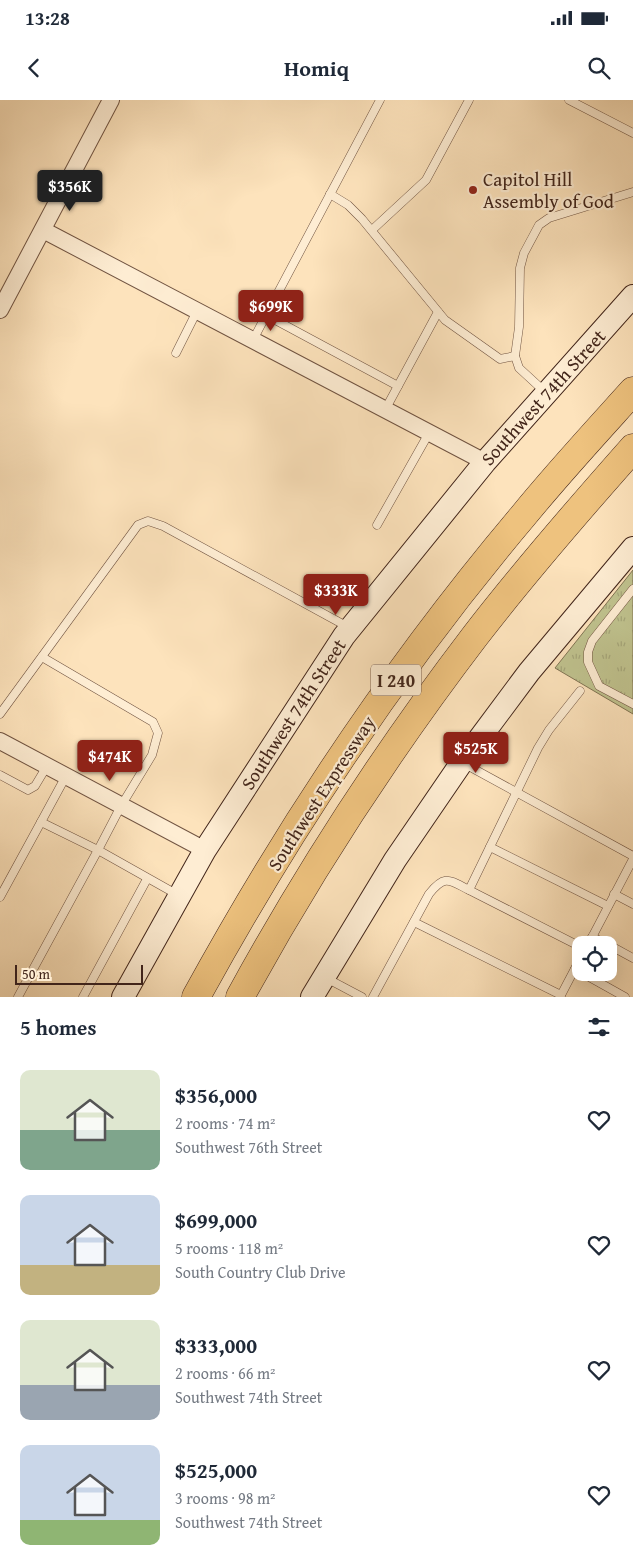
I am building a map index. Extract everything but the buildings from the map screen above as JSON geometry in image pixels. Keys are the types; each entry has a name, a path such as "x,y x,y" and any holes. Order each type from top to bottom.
{"highway":[{"name":"Southwest Expressway","path":"196,997 232,933 316,796 368,718 471,580 523,516 633,391"},
{"name":"Southwest Expressway","path":"240,997 266,949 344,823 402,736 476,635 550,544 633,448"}],"main road":[{"name":"Southwest 74th Street","path":"123,997 205,850 350,628 485,462 633,296"},
{"path":"313,997 323,977 395,860 462,762 529,672 633,548"}],"street":[{"path":"0,310 111,100"},
{"path":"43,230 485,462"},
{"path":"0,741 205,850"}],"lane":[{"path":"253,340 380,100"},
{"path":"372,230 426,180 468,100"},
{"path":"569,100 633,134"},
{"path":"546,393 519,368 515,356 519,327 520,268 524,253 539,225 549,218 633,192"},
{"path":"330,194 348,205 372,230 446,320 500,359 515,356"},
{"path":"176,353 197,311"},
{"path":"385,410 438,312"},
{"path":"266,315 398,386"},
{"path":"377,525 429,432"},
{"path":"0,714 138,526 148,521 163,526 350,628"},
{"path":"633,589 592,641 588,652 588,662 599,686 633,704"},
{"path":"18,997 121,806 152,756 158,733 153,722 42,657"},
{"path":"469,890 549,730 580,691"},
{"path":"462,762 633,858 592,936"},
{"path":"0,775 28,790 36,786 47,766"},
{"path":"0,897 66,776"},
{"path":"41,822 98,850 178,896"},
{"path":"490,847 608,906"},
{"path":"83,997 148,879"},
{"path":"373,997 429,894 438,883 449,880 572,942"},
{"path":"614,894 633,904"},
{"path":"414,922 560,996 572,974"},
{"path":"617,949 633,958"},
{"path":"323,977 362,997"},
{"path":"597,981 626,997"}],"green space":[{"path":"633,570 633,714 555,668"}],"place":[{"name":"Capitol Hill Assembly of God","path":"473,190"}]}
